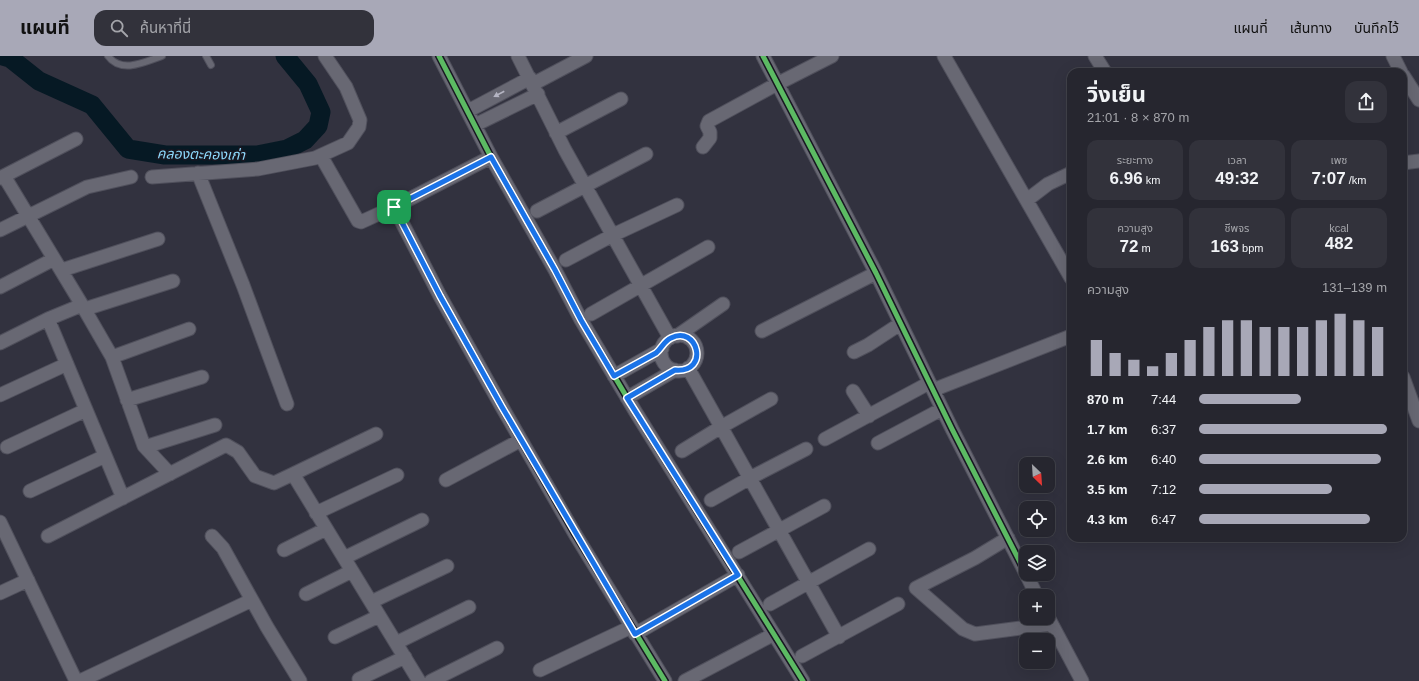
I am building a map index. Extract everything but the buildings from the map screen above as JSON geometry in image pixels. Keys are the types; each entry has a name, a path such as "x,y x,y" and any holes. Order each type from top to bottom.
{"street":[{"path":"152,177 258,169 315,158 348,143 359,127 360,120 346,87 325,56"},
{"path":"439,56 491,157 555,270 581,320 627,398 803,681"},
{"path":"518,56 556,133 642,286 674,337"},
{"path":"475,125 533,85 586,56"},
{"path":"763,56 876,273 942,409 1019,560"},
{"path":"703,147 710,138 710,132 707,126 709,121 832,56"},
{"path":"944,56 1067,271"},
{"path":"1096,56 1103,68"},
{"path":"1393,56 1399,68"},
{"path":"1407,81 1419,100"},
{"path":"468,111 533,85"},
{"path":"556,133 621,99"},
{"path":"76,139 2,177 62,270 112,357 145,447 170,474"},
{"path":"536,211 586,187 646,154"},
{"path":"321,156 358,221 362,222 491,157"},
{"path":"1407,162 1419,161"},
{"path":"198,173 287,404"},
{"path":"1027,200 1048,184 1067,175"},
{"path":"0,230 87,187 131,177"},
{"path":"566,260 613,235 676,205"},
{"path":"394,207 440,296 521,440 633,630 665,681"},
{"path":"62,270 158,239"},
{"path":"591,314 708,247"},
{"path":"0,287 54,259"},
{"path":"762,332 876,273"},
{"path":"0,343 48,319 173,281"},
{"path":"674,337 684,336 690,339 695,344 697,351 697,358 694,364 682,371 675,370 664,362 662,349 665,342 723,304"},
{"path":"48,319 123,498"},
{"path":"854,352 868,345 900,324"},
{"path":"112,357 188,329"},
{"path":"825,439 931,386 1067,337"},
{"path":"614,376 662,349"},
{"path":"0,395 66,364"},
{"path":"688,368 839,637"},
{"path":"627,398 675,370"},
{"path":"127,400 202,377"},
{"path":"1407,388 1419,421"},
{"path":"853,391 869,416"},
{"path":"682,450 771,399"},
{"path":"878,443 942,409"},
{"path":"7,447 86,410"},
{"path":"145,447 215,425"},
{"path":"48,536 226,445 238,452 255,476 274,483 376,434"},
{"path":"446,480 521,440"},
{"path":"711,500 806,449"},
{"path":"30,490 105,456"},
{"path":"293,474 419,681"},
{"path":"316,513 397,475"},
{"path":"739,552 824,506"},
{"path":"344,558 422,520"},
{"path":"0,522 76,681"},
{"path":"284,550 326,529"},
{"path":"212,536 222,548 300,681"},
{"path":"1008,538 975,558 916,588 963,629 975,634 1023,625"},
{"path":"770,604 869,549"},
{"path":"371,602 447,566"},
{"path":"306,594 352,571"},
{"path":"540,670 633,630 738,575"},
{"path":"0,593 28,580"},
{"path":"80,681 252,600"},
{"path":"802,656 898,604"},
{"path":"396,643 469,606"},
{"path":"335,637 379,616"},
{"path":"1053,625 1082,681"},
{"path":"685,681 774,634"},
{"path":"431,681 497,648"},
{"path":"359,679 405,657"}],"lane":[{"path":"108,56 118,65 124,66 139,64 162,56"},
{"path":"206,56 211,65"}],"waterway":[{"name":"คลองตะคองเก่า","path":"3,56 10,58 39,81 92,105 128,149 165,155 257,155 287,149 305,140 318,126 321,112 308,84 285,56"}],"cycle path":[{"path":"439,56 491,157 555,270 581,320 635,411 803,681"},
{"path":"763,56 876,273 952,429 1019,560"},
{"path":"394,207 440,296 502,407 575,534 665,681"}],"route":[{"path":"491,157 555,270 581,320 614,376 662,349 665,342 670,338 684,336 695,344 697,358 694,364 682,371 675,370 627,398 738,575 635,634 575,534 502,407 440,296 394,207 491,157"}]}
